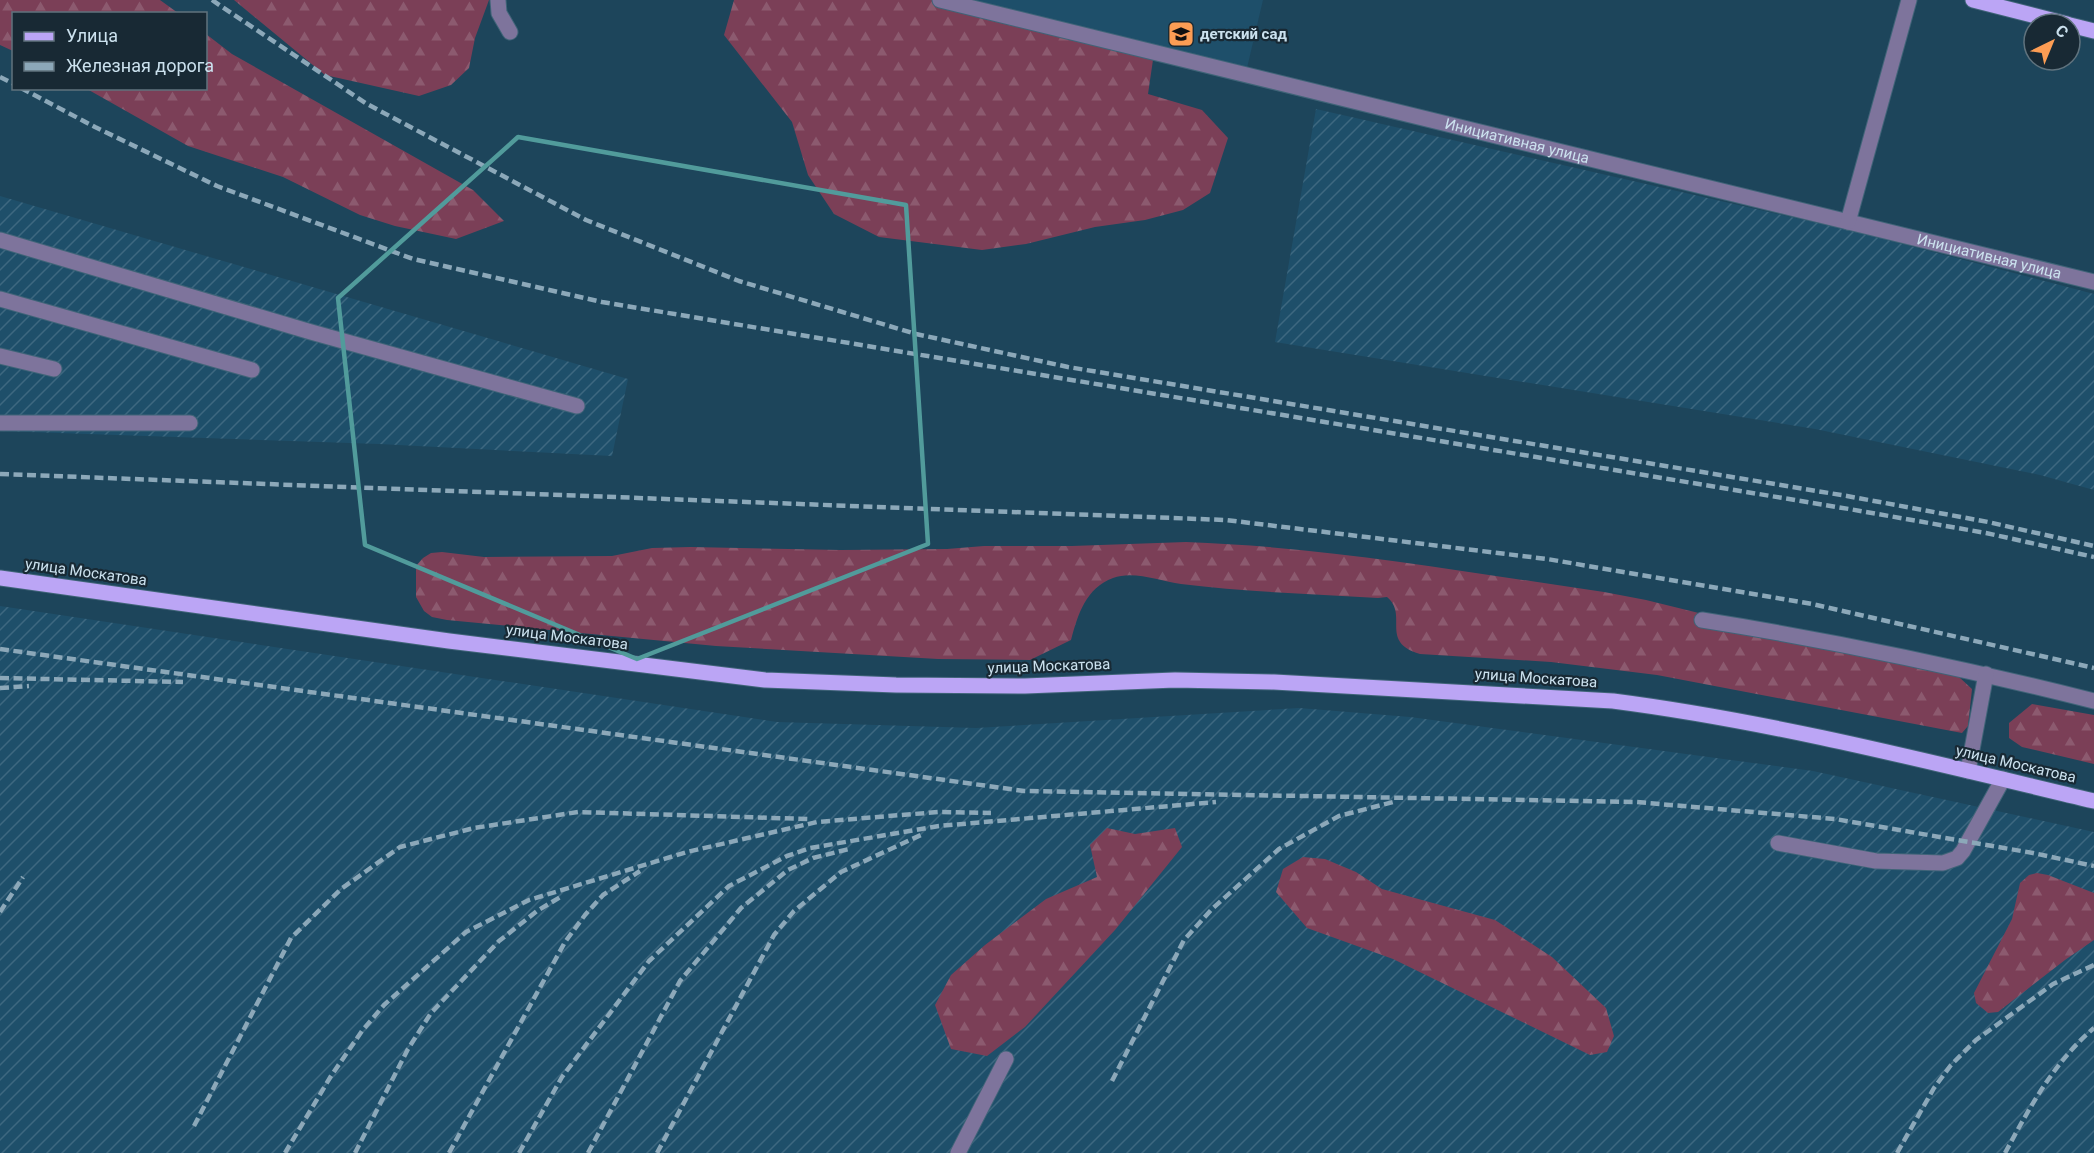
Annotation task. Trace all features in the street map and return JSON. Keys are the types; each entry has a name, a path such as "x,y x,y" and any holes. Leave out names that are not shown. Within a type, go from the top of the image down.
{"main road":[{"path":"1973,0 2022,12"},
{"name":"улица Москатова","path":"0,578 449,641 765,680 931,686 1025,686 1175,680 1274,681 1613,701 1666,708 1832,739 2094,801"}],"street":[{"path":"498,0 499,13 510,32"},
{"name":"Инициативная улица","path":"940,0 2094,282"},
{"path":"1848,222 1909,0"},
{"path":"0,240 311,332 577,406"},
{"path":"0,299 252,370"},
{"path":"0,356 54,369 0,365"},
{"path":"0,423 190,423"},
{"path":"1702,620 1794,635 1986,674 2094,701"},
{"path":"1968,771 1986,674"},
{"path":"1778,843 1876,861 1943,863 1952,861 1963,851 2003,779"},
{"path":"958,1153 1006,1059"}],"highlighted area":[{"path":"518,137 906,205 928,544 637,659 365,545 338,298"}],"shaded area":[{"name":"детский сад","path":"965,0 1263,0 1247,68"},
{"path":"1316,109 1853,231 2094,294 2094,490 2040,475 1815,429 1275,342"},
{"path":"0,196 628,379 612,456 379,444 0,431"},
{"path":"0,606 777,722 976,728 1299,708 1410,717 1813,771 2094,832 2094,1153 0,1153"}],"green space":[{"path":"0,0 160,0 177,12 12,12 12,51 0,45"},
{"path":"234,0 489,0 475,38 469,68 451,85 419,96 325,75"},
{"path":"734,0 946,0 1154,53 1148,94 1202,110 1228,138 1210,193 1183,210 1145,220 1095,227 1026,244 982,250 879,237 834,214 808,175 792,122 724,35"},
{"path":"207,35 232,54 473,190 504,221 456,239 395,226 360,215 283,177 188,146 89,90 207,90"},
{"path":"1186,542 1344,555 1646,600 1959,677 1972,689 1968,726 1962,733 1657,675 1551,662 1420,654 1401,643 1397,635 1396,612 1387,597 1230,589 1129,575 1113,578 1096,588 1084,603 1071,640 1030,660 938,659 716,646 447,620 432,617 424,611 416,597 416,566 431,553 442,552 484,557 612,556 652,548 691,547 841,550 947,549 984,546"},
{"path":"2032,704 2094,715 2094,764 2022,747 2009,738 2009,723"},
{"path":"1107,828 1135,834 1175,828 1182,847 1115,930 1025,1027 987,1056 951,1049 935,1005 951,975 985,945 1046,899 1097,877 1090,845"},
{"path":"1303,857 1325,859 1356,872 1382,889 1495,920 1552,957 1606,1008 1614,1036 1607,1052 1590,1055 1393,959 1307,928 1276,892 1283,869"},
{"path":"2037,873 2094,893 2094,940 1998,1012 1988,1013 1976,1003 1974,993 2012,919 2020,883 2029,875"}],"railway":[{"path":"212,0 367,104 586,220 739,281 916,334 1068,367 1847,496 1988,522 2094,546"},
{"path":"0,77 12,83"},
{"path":"25,90 217,186 413,259 602,302 1849,509 1986,533 2094,557"},
{"path":"0,474 1226,520 1547,559 1812,604 2094,668"},
{"path":"0,649 1024,791 1636,802 1835,819 2033,853 2094,866"},
{"path":"0,678 183,682"},
{"path":"0,688 29,686"},
{"path":"519,1153 562,1077 649,961 729,886 787,856 810,848 939,826 1216,802"},
{"path":"1112,1081 1184,940 1212,909 1279,849 1339,816 1393,802"},
{"path":"194,1126 291,938 341,889 400,847 474,828 578,812 808,819"},
{"path":"285,1153 331,1076 362,1031 384,1005 466,932 529,900 687,852 817,822 938,812 991,813"},
{"path":"657,1153 774,935 794,911 841,872 923,834"},
{"path":"588,1153 680,981 741,908 788,870 813,858 849,849"},
{"path":"449,1153 565,942 603,895 640,871"},
{"path":"0,912 23,877"},
{"path":"355,1153 408,1049 431,1013 499,941 537,911 562,896"},
{"path":"1897,1153 1934,1088 1951,1065 1976,1040 2053,984 2094,965"},
{"path":"2005,1153 2055,1070 2094,1028"}],"place":[{"name":"детский сад","path":"1181,34"}]}
